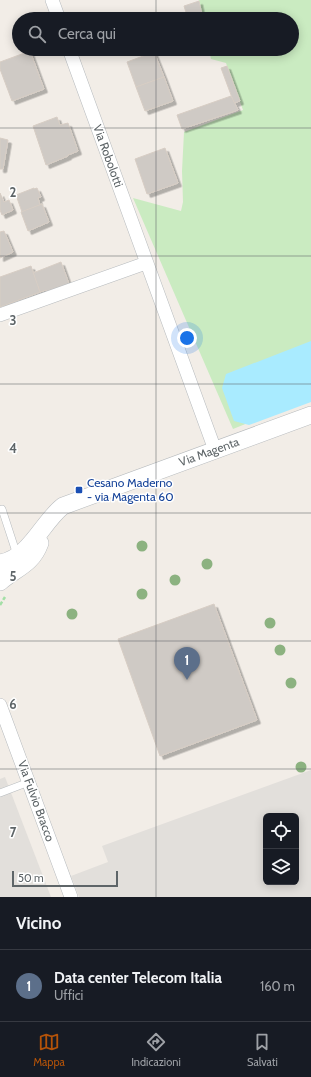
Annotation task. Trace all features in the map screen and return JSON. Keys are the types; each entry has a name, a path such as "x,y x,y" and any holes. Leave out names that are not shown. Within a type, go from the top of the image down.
{"street":[{"path":"52,0 56,12"},
{"name":"Via Robolotti","path":"72,56 215,450"},
{"path":"0,315 146,263"},
{"name":"Via Magenta","path":"0,563 17,555 31,544 59,510 74,501 311,415"},
{"name":"Via Magenta","path":"0,582 7,575 27,563 37,553 47,524"},
{"name":"Via Fulvio Bracco","path":"0,705 72,897"}],"lane":[{"path":"2,509 17,555"},
{"path":"0,793 29,782"}],"shaded area":[{"path":"311,770 311,897 79,897 71,876 108,862 102,846"},
{"path":"5,777 51,897 0,897 0,779"}],"green space":[{"path":"199,0 311,0 311,398 233,429 133,198 181,211 183,202 182,171 184,132 243,110 226,63 211,59 210,56 299,56 299,12 202,12"}],"water":[{"path":"311,341 311,402 249,425 234,421 222,388 226,374"}],"building":[{"path":"199,1 201,12 186,12 184,6"},
{"path":"16,56 32,56 44,89 12,101 0,69 0,62"},
{"path":"143,56 156,56 164,77 136,87 127,62"},
{"path":"227,66 240,101 234,103 221,68"},
{"path":"164,77 173,101 145,111 136,87"},
{"path":"231,96 238,110 182,129 177,115"},
{"path":"57,117 60,125 68,123 78,151 46,165 33,126"},
{"path":"0,138 8,140 3,169 0,169"},
{"path":"165,148 178,183 147,194 135,159"},
{"path":"37,188 41,197 38,198 40,205 22,212 16,195"},
{"path":"0,193 4,202 9,200 13,210 2,215 0,210"},
{"path":"42,204 49,222 28,231 21,212"},
{"path":"4,231 13,252 0,258 0,232"},
{"path":"61,262 69,284 47,292 46,290 40,292 33,273"},
{"path":"31,266 40,292 0,307 0,277"},
{"path":"214,604 257,720 160,756 118,639"}],"place":[{"name":"Cesano Maderno - via Magenta 60","path":"79,490"},
{"name":"Data center Telecom Italia","path":"187,680"}]}
